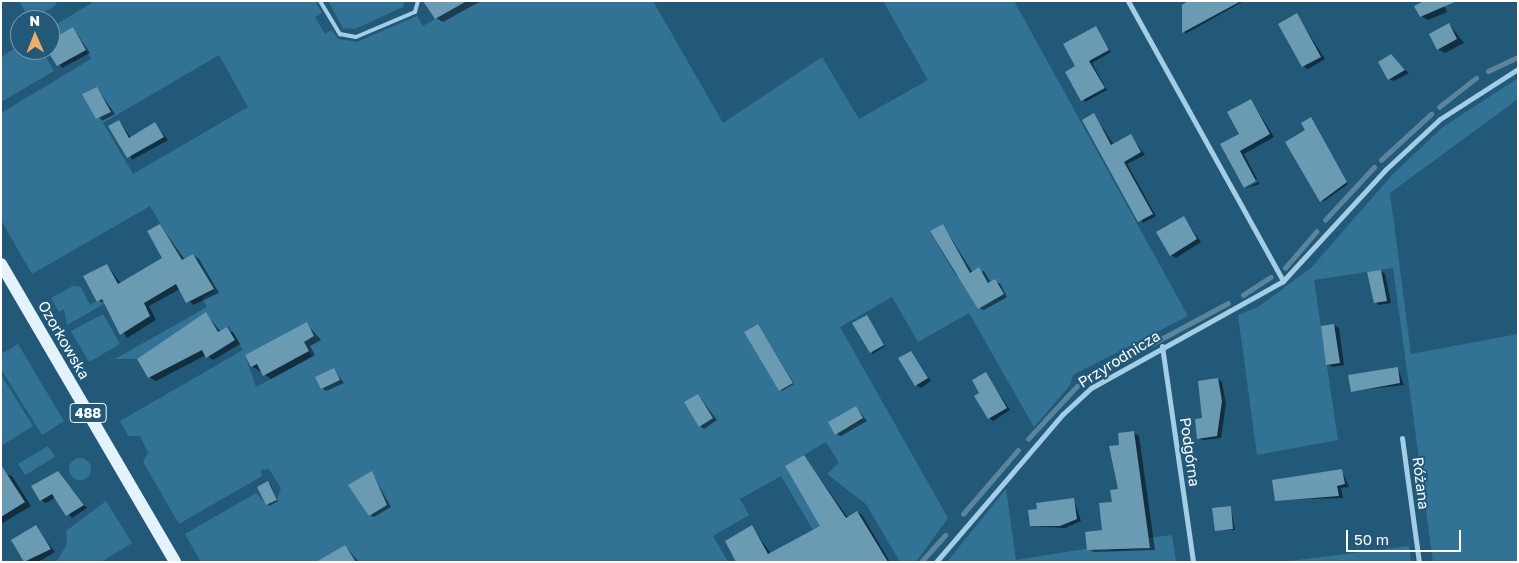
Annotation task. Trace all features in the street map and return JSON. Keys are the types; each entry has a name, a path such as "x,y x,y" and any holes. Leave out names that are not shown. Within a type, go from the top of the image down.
{"main road":[{"name":"Ozorkowska","path":"1,264 175,562"}],"street":[{"path":"1128,1 1283,281"},
{"name":"Przyrodnicza","path":"936,562 1062,414 1091,388 1162,346 1283,281 1384,171 1440,119 1518,69"},
{"name":"Podgórna","path":"1162,346 1193,562"},
{"name":"Różana","path":"1402,438 1419,562"}],"lane":[{"path":"320,1 340,34 356,37 415,12 418,1"}],"shaded area":[{"path":"19,1 55,1 57,5 48,10 24,10"},
{"path":"95,1 315,1 322,13 315,17 325,34 332,30 338,39 357,42 417,16 423,26 467,1 653,1 723,123 822,57 859,119 928,80 883,1 1014,1 1188,316 1073,375 1070,385 1034,427 969,313 918,342 892,297 840,327 948,518 916,562 900,562 866,504 827,474 839,463 826,442 785,466 804,499 826,518 832,562 781,476 740,499 749,515 713,536 728,562 356,562 345,545 316,562 201,562 185,534 256,493 267,505 277,500 281,488 269,469 261,470 262,476 179,524 143,462 148,453 140,436 128,436 120,421 243,350 229,326 218,332 206,313 137,359 115,359 207,307 202,298 214,291 193,254 182,260 150,206 32,274 1,220 1,113 91,59 73,27 60,34 60,22","holes":["219,55 248,107 133,174 103,123","96,87 111,112 96,119 83,94","943,224 968,269 956,276 930,232","979,268 988,283 961,278","307,323 314,336 304,342 312,357 256,387 245,355","758,324 793,382 779,391 744,332","698,394 713,417 699,427 684,402","856,406 863,419 836,434 828,422"]},
{"path":"328,1 404,1 403,7 355,29 343,28"},
{"path":"10,51 10,60 48,60 54,71 1,102 1,57"},
{"path":"1518,78 1518,99 1390,193 1411,354 1518,334 1518,562 1433,562 1393,268 1314,280 1338,440 1257,455 1238,315 1258,307 1311,268 1392,175 1443,127"},
{"path":"127,279 132,288 67,325 64,309 59,312 51,298 73,286 81,287 90,305 120,289"},
{"path":"103,314 120,344 89,362 71,331"},
{"path":"18,344 64,421 42,435 1,369 1,354"},
{"path":"1,375 33,426 1,446"},
{"path":"48,446 55,457 25,475 18,464"},
{"path":"80,458 88,461 91,469 88,477 80,480 72,477 69,469 72,461"},
{"path":"1006,489 1016,560 1110,545 1111,551 1150,548 1149,538 1172,535 1176,562 947,562"},
{"path":"106,501 132,543 101,562 56,562 67,544 66,531"},
{"path":"1409,546 1411,562 1282,562"}],"building":[{"path":"423,1 467,1 435,19"},
{"path":"1188,1 1241,1 1182,33 1182,5"},
{"path":"1424,1 1457,1 1420,17 1414,6"},
{"path":"1297,13 1321,57 1302,67 1278,24"},
{"path":"1449,23 1457,39 1437,50 1429,34"},
{"path":"1096,26 1109,50 1089,61 1105,88 1081,101 1065,72 1075,66 1063,44"},
{"path":"73,27 86,50 57,66 53,60 60,60 60,34"},
{"path":"1391,54 1405,70 1388,80 1378,62"},
{"path":"97,87 111,112 96,119 82,94"},
{"path":"1251,99 1270,134 1240,151 1256,181 1244,188 1220,144 1239,134 1227,112"},
{"path":"1094,113 1111,145 1131,134 1141,152 1124,162 1153,214 1138,222 1082,120"},
{"path":"1311,117 1347,182 1320,202 1285,142 1305,130 1301,123"},
{"path":"119,120 129,138 155,122 164,137 127,158 108,126"},
{"path":"1184,216 1197,239 1170,256 1156,232"},
{"path":"160,224 182,260 193,254 214,289 186,303 176,284 144,303 150,316 120,335 102,299 97,302 83,276 107,264 118,284 162,258 147,231"},
{"path":"943,224 970,273 979,267 988,283 995,279 1004,294 978,309 930,231"},
{"path":"1381,270 1387,301 1374,303 1367,272"},
{"path":"206,312 218,332 227,327 235,340 206,358 202,350 148,378 137,359"},
{"path":"867,315 884,345 870,353 852,323"},
{"path":"307,322 314,336 304,342 309,351 263,376 257,364 251,367 245,355"},
{"path":"758,324 793,383 779,391 744,332"},
{"path":"1334,324 1340,363 1326,365 1321,326"},
{"path":"911,351 928,378 915,386 898,358"},
{"path":"1398,367 1400,383 1351,392 1348,375"},
{"path":"334,368 340,380 321,389 315,377"},
{"path":"986,372 1007,408 988,419 974,396 979,393 972,380"},
{"path":"1218,378 1222,401 1217,436 1197,439 1195,419 1202,418 1198,381"},
{"path":"698,394 713,418 699,427 684,402"},
{"path":"856,406 863,418 835,435 828,422"},
{"path":"1134,431 1150,548 1087,550 1085,532 1102,530 1099,503 1112,502 1110,490 1118,489 1109,446 1119,445 1118,433"},
{"path":"804,455 846,518 857,511 888,562 736,562 725,541 752,525 768,554 820,526 785,466"},
{"path":"1,465 25,502 1,517"},
{"path":"1342,469 1345,484 1337,486 1339,496 1275,501 1272,480"},
{"path":"58,471 84,505 66,516 52,494 40,501 31,486"},
{"path":"372,471 387,505 369,516 348,485"},
{"path":"268,481 277,500 266,505 257,487"},
{"path":"1074,498 1077,519 1060,526 1030,526 1028,510 1037,509 1036,503"},
{"path":"1231,506 1233,529 1215,531 1212,508"},
{"path":"36,525 51,549 24,562 11,540"},
{"path":"345,545 356,562 316,562"}],"waterway":[{"path":"1488,71 1518,57"},
{"path":"1439,107 1476,78"},
{"path":"1381,160 1431,114"},
{"path":"1325,220 1374,167"},
{"path":"1285,268 1316,232"},
{"path":"1243,295 1271,277"},
{"path":"1152,344 1228,303"},
{"path":"1094,374 1140,350"},
{"path":"1028,439 1077,386"},
{"path":"963,514 1018,450"},
{"path":"921,562 945,535"}]}
